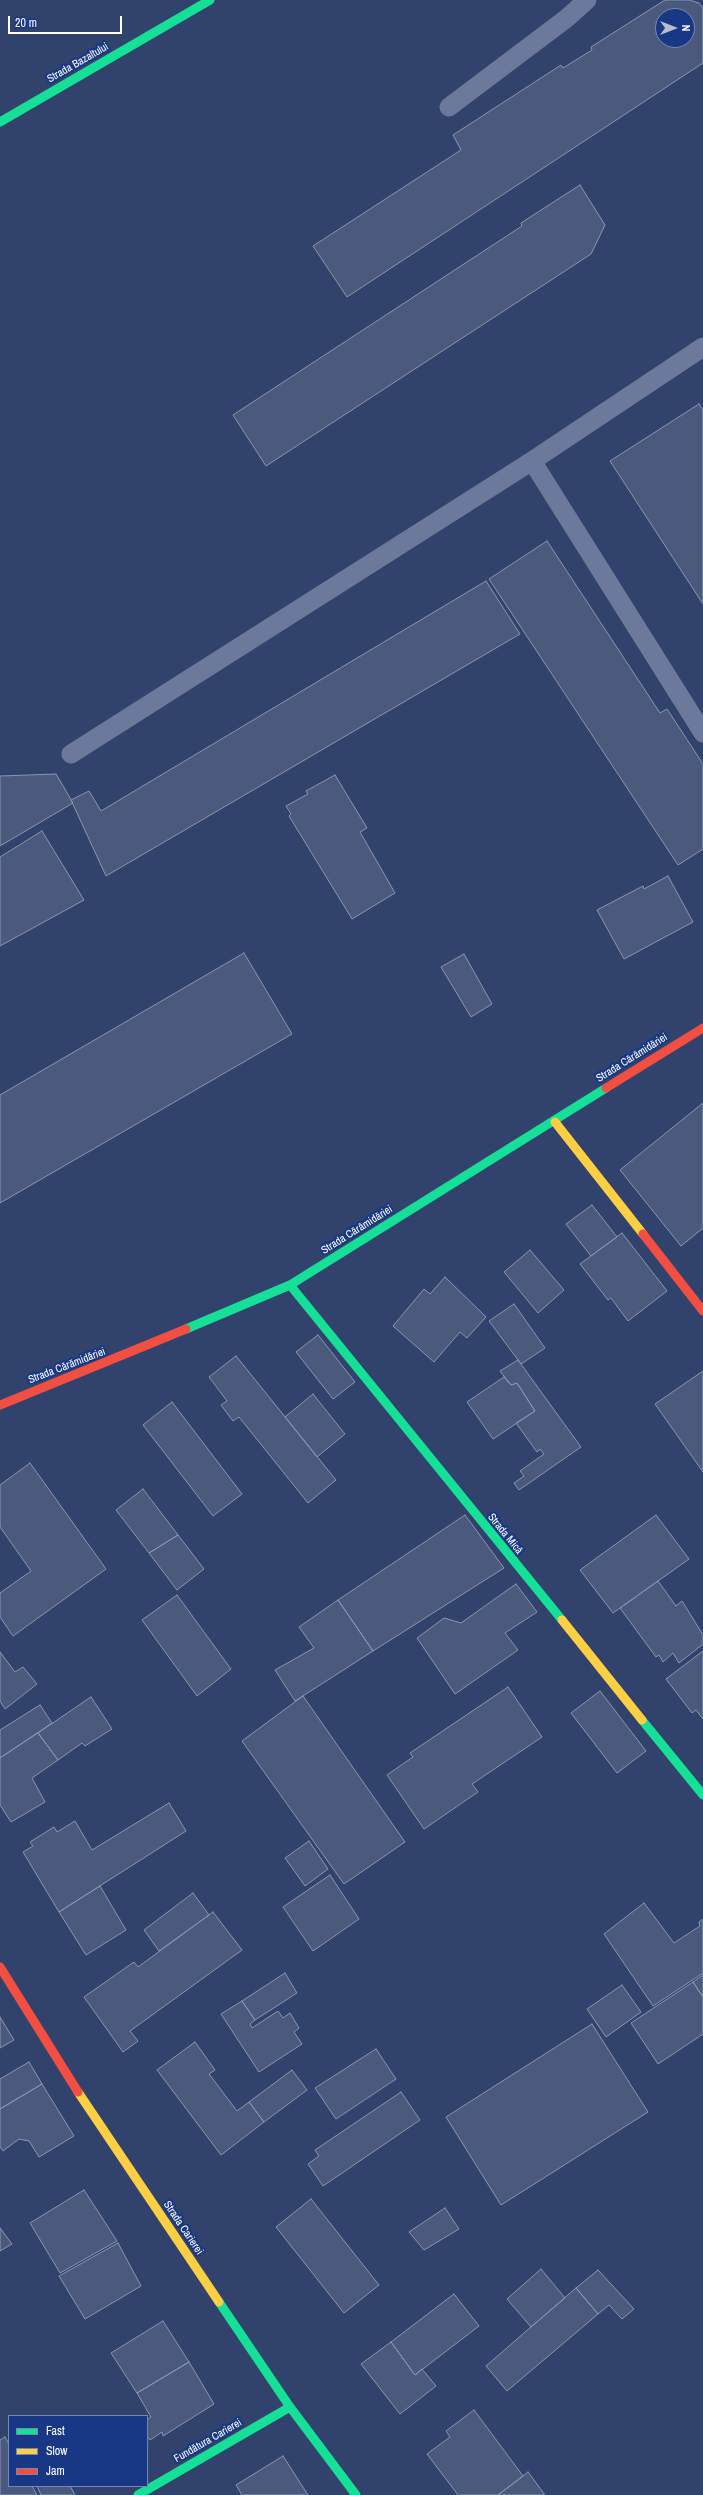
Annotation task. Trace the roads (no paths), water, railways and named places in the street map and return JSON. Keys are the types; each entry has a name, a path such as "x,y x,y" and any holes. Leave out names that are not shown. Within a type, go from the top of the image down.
{"street":[{"name":"Strada Bazaltului","path":"0,122 210,0"},
{"name":"Strada Cărămidăriei","path":"0,1405 103,1365 290,1285 555,1122 703,1028"},
{"path":"555,1122 703,1311"},
{"name":"Strada Mică","path":"290,1285 703,1795"},
{"name":"Strada Carierei","path":"0,1967 59,2064 290,2407 356,2495"},
{"name":"Fundătura Carierei","path":"138,2495 290,2407"}],"lane":[{"path":"449,107 567,18 587,0"},
{"path":"72,754 532,461 703,347"},
{"path":"532,461 703,733"}]}
